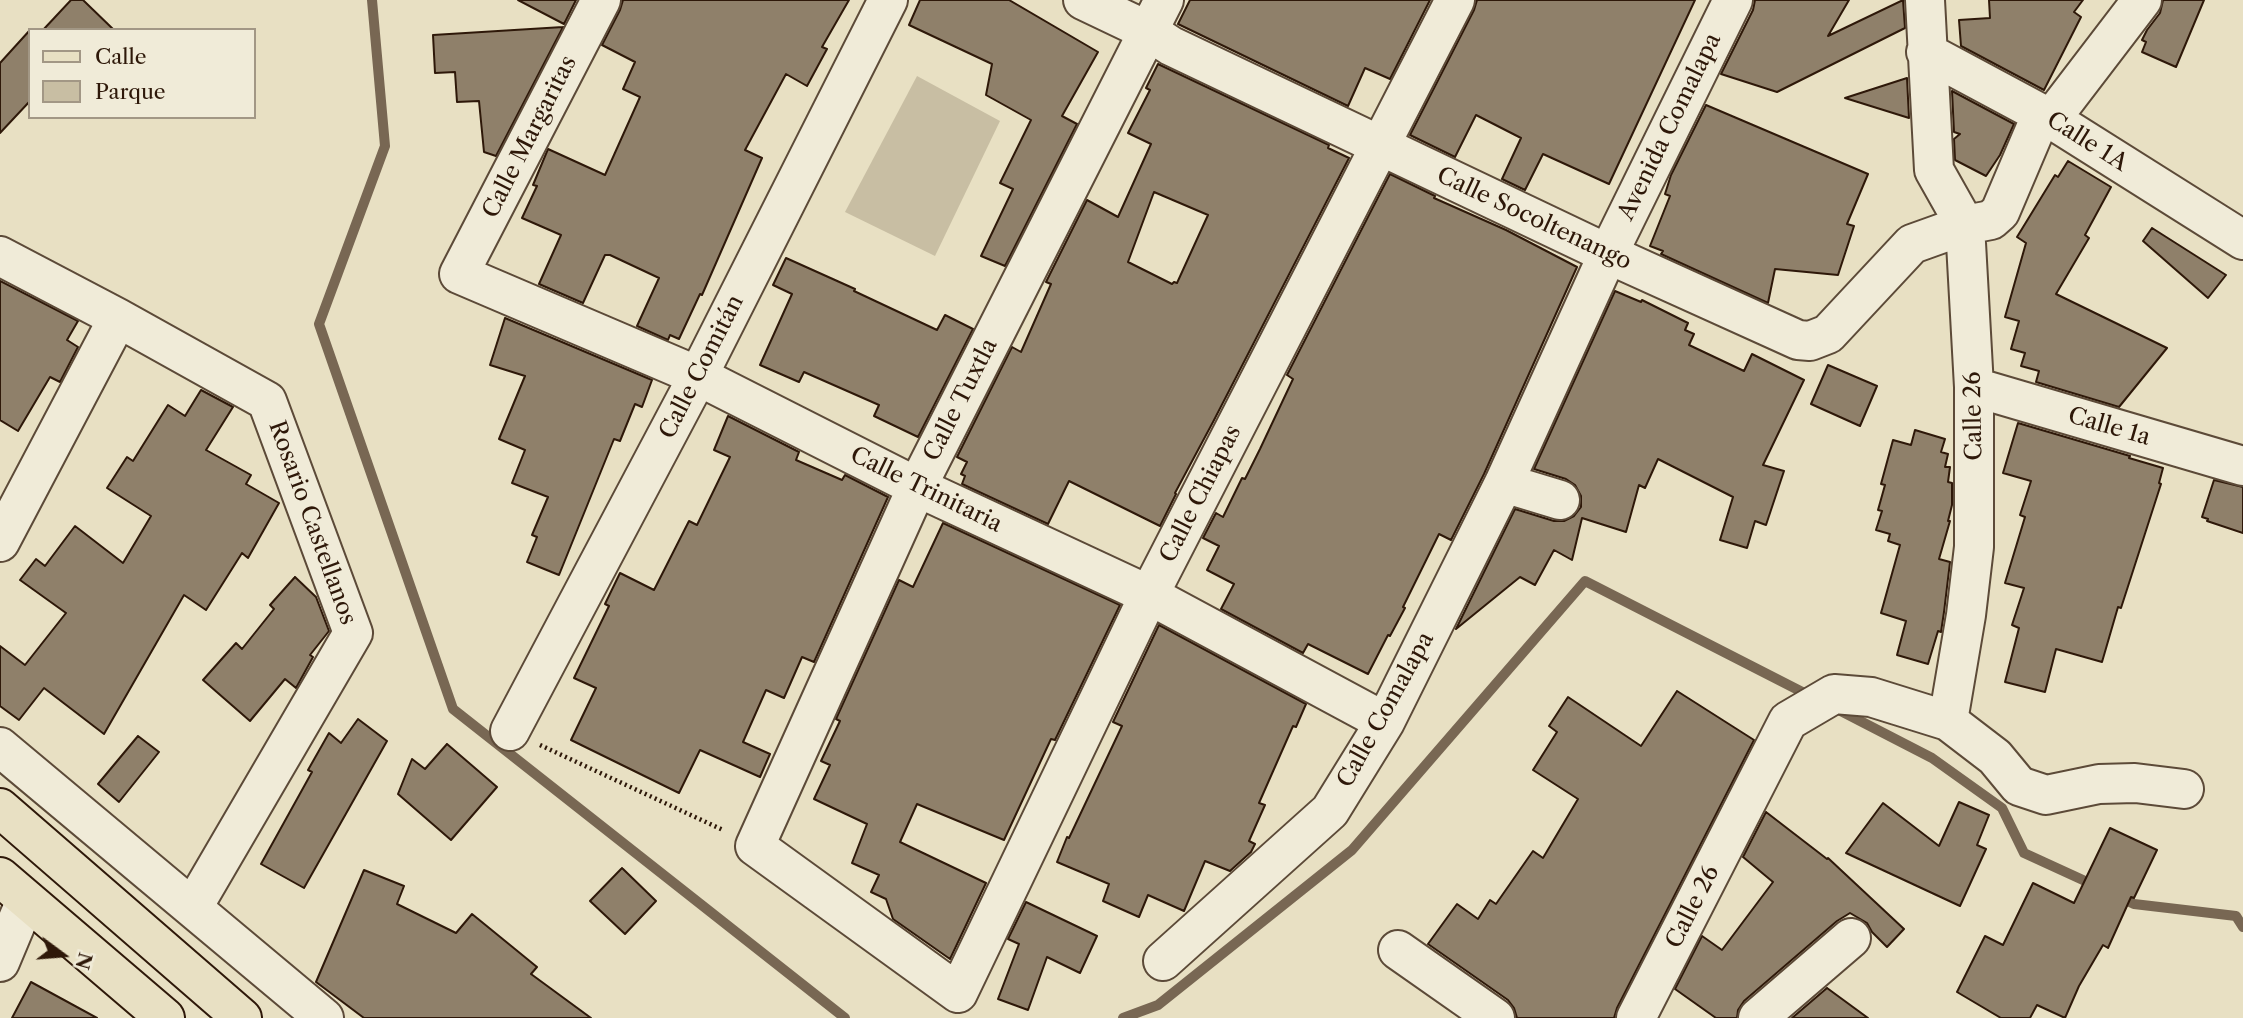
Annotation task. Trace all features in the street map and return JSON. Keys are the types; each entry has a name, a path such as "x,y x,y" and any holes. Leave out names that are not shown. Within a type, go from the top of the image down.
{"main road":[{"path":"0,808 242,1018"},
{"path":"13,888 165,1018"}],"street":[{"name":"Calle Margaritas","path":"459,274 601,0"},
{"name":"Calle Comitán","path":"510,731 698,376 888,0"},
{"name":"Calle Socoltenango","path":"1083,0 1156,15 1171,46 1608,254 1798,340 1811,341 1828,334 1912,244 1965,225 1991,220 2000,212 2037,125 2051,120 2141,0"},
{"name":"Calle Chiapas","path":"755,845 958,993 1149,595 1455,0"},
{"name":"Avenida Comalapa","path":"1504,483 1608,254 1733,0"},
{"name":"Calle 26","path":"1636,1018 1788,721 1834,694 1871,697 1948,721 1966,615 1974,547 1974,387 1965,225 1934,170 1925,0"},
{"name":"Calle Tuxtla","path":"755,845 917,487 1156,15"},
{"name":"Calle 1A","path":"1927,52 2051,120 2243,240"},
{"name":"Rosario Castellanos","path":"0,256 267,401 353,633 193,907"},
{"name":"Calle Trinitaria","path":"459,274 698,376 917,487 1149,595 1385,722"},
{"path":"0,542 118,318"},
{"name":"Calle 1a","path":"1974,387 2243,466"},
{"path":"1504,483 1560,500"},
{"name":"Calle Comalapa","path":"1163,961 1330,811 1385,722 1504,483"},
{"path":"1948,721 1994,757 2019,786 2046,795 2099,784 2135,782 2184,789"},
{"path":"0,747 324,1018"},
{"path":"0,962 13,888"},
{"path":"1758,1018 1851,938"},
{"path":"1398,950 1495,1018"}],"path":[{"path":"510,731 755,845"}],"green space":[{"path":"917,76 1000,121 935,256 845,212"}],"building":[{"path":"71,0 83,0 112,28 45,28"},
{"path":"518,0 576,0 564,24"},
{"path":"623,0 849,0 822,47 827,49 807,86 786,74 745,150 762,158 702,295 700,294 679,339 670,335 668,340 637,326 659,278 610,255 605,255 583,303 539,284 561,235 522,218 537,186 533,185 548,149 605,175 640,97 623,89 635,62 602,45"},
{"path":"920,0 1009,0 1098,52 1062,116 1077,124 1005,266 981,256 1013,189 1000,183 1031,120 986,95 992,64 909,25"},
{"path":"1190,0 1430,0 1390,79 1365,68 1348,106 1178,24"},
{"path":"1477,0 1695,0 1609,184 1543,154 1525,190 1502,179 1521,138 1476,115 1455,157 1410,135"},
{"path":"1755,0 1849,0 1828,36 1903,0 1905,28 1777,92 1721,74 1753,10"},
{"path":"1989,0 2083,0 2074,12 2081,17 2044,90 1961,46 1959,20 1990,18"},
{"path":"2163,0 2204,0 2176,67 2142,52 2146,42 2142,40 2160,13"},
{"path":"563,27 496,156 484,152 479,101 457,102 455,72 435,73 433,35"},
{"path":"28,32 28,103 0,133 0,63"},
{"path":"1158,64 1329,145 1328,148 1349,158 1160,526 1069,481 1048,524 962,484 965,476 961,474 967,462 957,457 1012,347 1021,352 1051,284 1046,282 1087,200 1118,217 1151,144 1128,133 1150,90 1146,88","holes":["1154,192 1208,215 1177,283 1172,284 1128,262"]},
{"path":"1907,78 1909,118 1845,98"},
{"path":"1952,91 2014,124 2000,155 1986,176 1955,160 1954,139 1960,134 1954,132"},
{"path":"1706,105 1868,174 1847,224 1854,226 1838,275 1775,269 1768,303 1661,254 1663,251 1650,246 1670,196 1665,194 1671,175"},
{"path":"2068,161 2111,187 2085,235 2089,238 2056,294 2167,348 2119,407 2036,382 2039,371 2021,366 2025,353 2011,349 2019,321 2005,317 2026,243 2017,237 2055,175 2058,177"},
{"path":"1390,174 1577,267 1484,474 1451,540 1439,534 1403,607 1405,608 1368,674 1308,644 1303,653 1221,609 1234,584 1207,570 1219,546 1203,538 1216,513 1223,517 1242,478 1245,479 1293,379 1287,375"},
{"path":"2152,228 2226,275 2208,298 2143,241"},
{"path":"786,258 937,330 945,315 973,329 918,437 874,416 879,405 804,372 799,382 760,365 792,294 773,285"},
{"path":"0,281 78,321 67,340 78,347 60,382 50,377 18,431 0,420"},
{"path":"1615,291 1641,302 1642,300 1688,323 1685,330 1694,334 1689,345 1744,371 1752,354 1804,380 1763,465 1784,471 1766,525 1755,521 1747,548 1720,540 1733,497 1658,459 1645,488 1639,485 1626,532 1582,518 1572,560 1554,550 1535,585 1520,577 1456,629 1515,509 1554,521 1564,521 1574,516 1581,507 1581,496 1575,485 1566,479 1534,469"},
{"path":"505,318 652,380 642,407 635,404 620,441 614,439 559,575 527,562 537,537 532,535 548,497 512,483 525,450 499,439 525,376 490,365"},
{"path":"1828,365 1877,386 1860,426 1811,404"},
{"path":"201,390 233,407 206,450 251,475 246,484 279,503 248,558 242,553 206,610 184,595 104,734 44,688 19,720 0,706 0,646 25,665 66,613 20,580 36,559 45,566 75,526 123,563 151,516 107,488 127,457 133,461 168,405 185,416"},
{"path":"728,416 799,452 796,460 842,480 845,475 888,497 814,662 802,657 784,698 766,690 743,742 770,754 760,777 700,750 679,793 571,740 596,688 574,678 609,606 605,604 620,573 654,590 689,521 697,525 730,457 714,450"},
{"path":"2018,423 2163,468 2159,483 2161,484 2121,608 2118,607 2102,662 2056,649 2045,692 2005,682 2019,628 2012,625 2024,588 2005,583 2025,517 2020,515 2031,481 2003,473"},
{"path":"1915,430 1945,439 1941,452 1948,454 1945,467 1950,467 1948,482 1952,483 1950,521 1939,559 1950,562 1944,612 1941,632 1938,631 1928,664 1897,655 1906,621 1881,613 1900,545 1888,541 1890,534 1876,530 1882,511 1878,510 1885,485 1881,484 1893,440 1911,445"},
{"path":"2214,480 2243,487 2243,533 2202,517"},
{"path":"943,523 1120,605 1055,740 1051,739 1004,840 917,804 900,842 986,883 950,959 893,919 886,899 871,892 879,875 852,863 867,824 814,799 830,765 821,761 840,721 836,719 899,580 913,587"},
{"path":"295,577 316,597 329,631 310,655 313,657 296,688 285,679 250,721 203,680 236,643 242,649 274,609 270,605"},
{"path":"1159,625 1306,704 1296,727 1293,726 1259,803 1265,805 1249,841 1255,844 1251,852 1230,871 1205,861 1184,911 1148,895 1139,917 1103,901 1109,884 1057,862 1122,726 1113,722"},
{"path":"1677,691 1754,740 1614,1018 1517,1018 1508,1000 1428,944 1457,904 1478,919 1490,900 1496,904 1533,851 1543,858 1578,799 1533,770 1557,732 1549,726 1568,697 1641,746"},
{"path":"358,719 387,741 304,888 261,864 312,772 308,770 329,733 341,743"},
{"path":"138,736 159,752 119,802 98,784"},
{"path":"447,744 497,787 451,840 398,794 412,759 425,769"},
{"path":"1959,802 1989,815 1977,845 1986,849 1960,906 1846,853 1883,803 1939,846"},
{"path":"1766,812 1828,858 1904,929 1887,947 1867,923 1850,913 1837,921 1744,1001 1738,1010 1737,1018 1716,1018 1675,989 1702,936 1722,950 1773,882 1743,857"},
{"path":"2110,828 2157,850 2134,898 2131,897 2108,948 2103,945 2079,986 2065,1018 2037,1005 2030,1018 2001,1018 1957,992 1985,936 2003,945 2033,883 2074,903"},
{"path":"622,868 656,901 625,934 590,901"},
{"path":"364,870 404,886 397,904 456,933 472,914 537,967 531,974 591,1018 364,1018 316,982"},
{"path":"1026,902 1097,936 1080,973 1047,957 1028,1010 998,999 1019,944 1008,939"},
{"path":"31,982 97,1018 12,1018"},
{"path":"1827,988 1868,1018 1792,1018"}],"waterway":[{"path":"372,0 385,146 319,324 453,709 845,1018"},
{"path":"1123,1018 1158,1005 1352,850 1585,581 1812,697"},
{"path":"1835,708 1932,758 2002,808 2024,853 2096,886"},
{"path":"2119,897 2134,904 2236,916 2243,927"}]}
